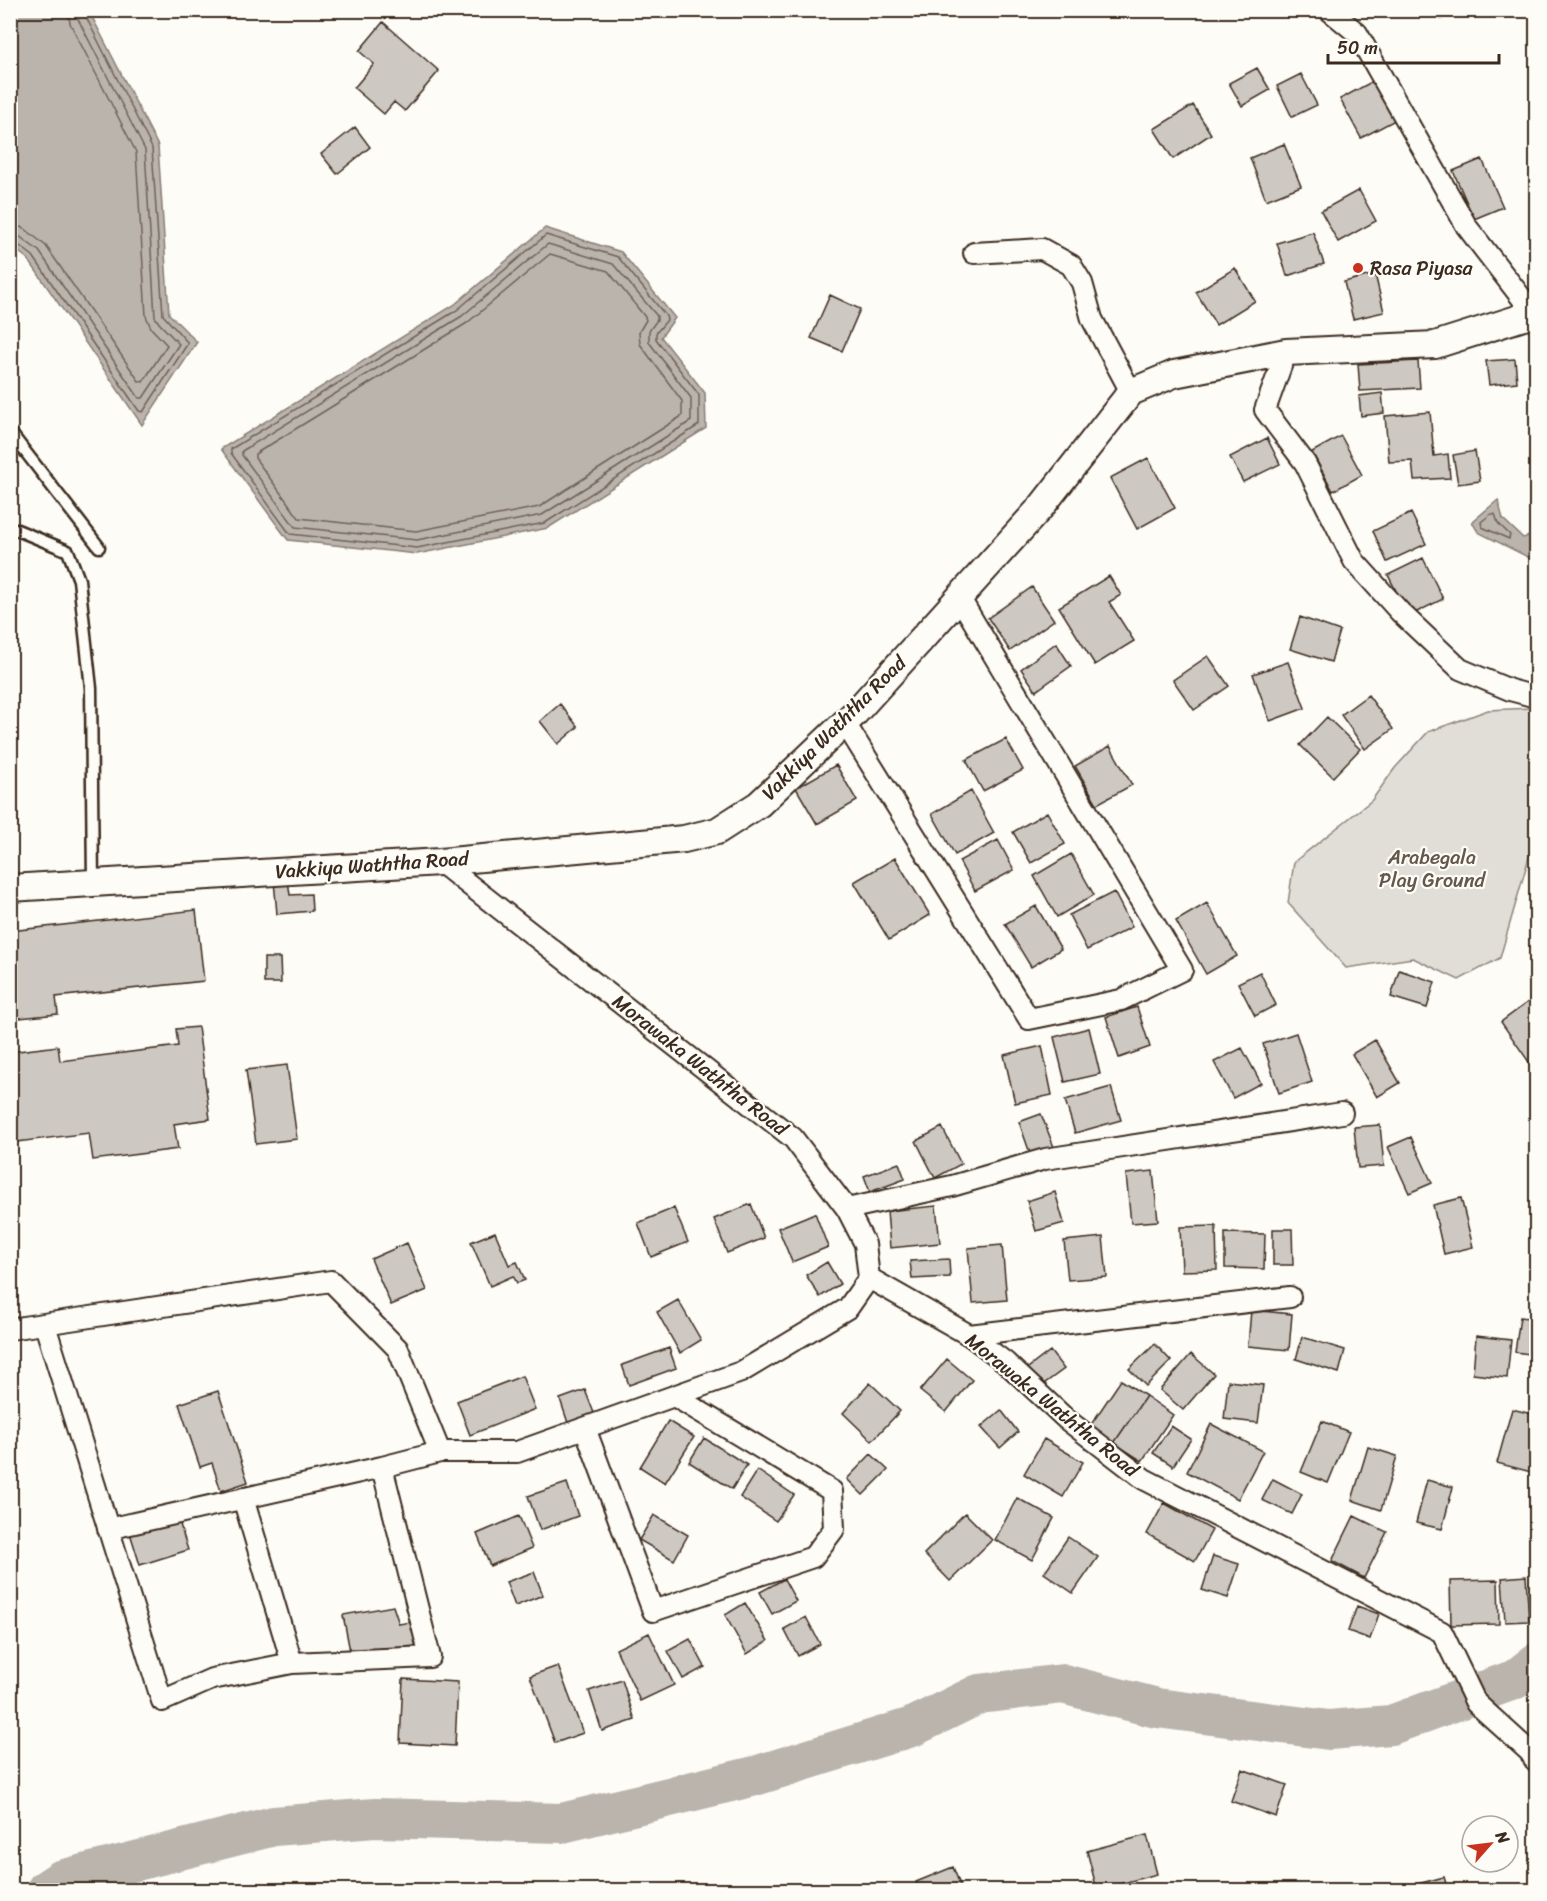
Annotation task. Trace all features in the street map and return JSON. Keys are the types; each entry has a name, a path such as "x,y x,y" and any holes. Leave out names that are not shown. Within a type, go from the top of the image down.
{"street":[{"path":"1329,10 1357,33 1467,227 1535,313"},
{"path":"974,253 1042,249 1071,265 1082,283 1092,319 1131,392"},
{"name":"Vakkiya Waththa Road","path":"10,888 440,862 684,839 717,831 759,804 845,723 1041,507 1131,392 1174,374 1286,352 1435,345 1535,313"},
{"path":"1286,352 1265,410 1305,463 1354,561 1400,612 1460,669 1510,690 1536,697"},
{"path":"845,723 1029,1019 1121,1000 1182,970 959,597"},
{"name":"Morawaka Waththa Road","path":"440,862 793,1138 847,1209 865,1244 869,1278 969,1335 1005,1362 1066,1419 1144,1479 1442,1632 1476,1703 1530,1752 1536,1762"},
{"path":"847,1209 952,1186 1045,1159 1342,1113"},
{"path":"108,1529 440,1452 517,1452 741,1372 848,1308 869,1278"},
{"path":"10,1329 331,1281 398,1349 440,1452"},
{"path":"969,1335 1290,1297"},
{"path":"45,1325 162,1701 212,1679 292,1663 430,1657 382,1467"},
{"path":"585,1428 653,1611 813,1557 834,1529 832,1491 674,1396"},
{"path":"243,1498 292,1663"}],"lane":[{"path":"10,432 99,547"},
{"path":"10,527 68,551 79,580 91,688 93,883"}],"green space":[{"name":"Arabegala Play Ground","path":"1532,708 1536,713 1536,839 1500,958 1459,980 1413,958 1346,968 1288,903 1294,862 1372,800 1395,768 1428,732 1488,710"}],"water":[{"path":"10,11 89,11 158,146 169,314 197,342 142,425 28,259 11,246"},
{"path":"545,228 621,252 675,318 661,337 705,393 706,428 548,528 417,554 288,540 221,449 454,305"},
{"path":"1498,500 1503,519 1523,538 1536,534 1536,575 1530,558 1478,532 1472,522"}],"building":[{"path":"1439,10 1468,10 1441,19"},
{"path":"383,22 439,71 405,111 394,102 384,114 354,88 374,64 359,51"},
{"path":"1257,68 1270,90 1242,106 1229,83"},
{"path":"1301,74 1317,105 1292,117 1277,86"},
{"path":"1375,80 1397,119 1361,138 1340,99"},
{"path":"1193,105 1211,134 1173,159 1154,129"},
{"path":"355,127 370,147 337,174 321,154"},
{"path":"1284,144 1301,186 1266,200 1250,158"},
{"path":"1482,159 1503,207 1474,219 1453,171"},
{"path":"1359,190 1376,221 1338,242 1321,211"},
{"path":"1313,232 1324,264 1287,276 1277,243"},
{"path":"1235,268 1255,301 1216,325 1196,292"},
{"path":"1375,274 1384,312 1353,319 1344,282"},
{"path":"830,295 860,309 842,351 811,338"},
{"path":"1515,359 1517,382 1489,385 1486,361"},
{"path":"1418,361 1420,388 1360,391 1358,364"},
{"path":"1382,393 1384,413 1361,416 1359,396"},
{"path":"1430,412 1434,456 1448,454 1450,478 1414,480 1412,461 1389,462 1385,416"},
{"path":"1341,436 1362,475 1333,491 1312,452"},
{"path":"1267,438 1280,464 1243,482 1230,457"},
{"path":"1475,451 1480,481 1458,484 1453,455"},
{"path":"1148,458 1175,508 1137,529 1110,478"},
{"path":"1411,513 1426,544 1387,562 1373,531"},
{"path":"1423,558 1443,599 1409,616 1388,575"},
{"path":"1109,576 1121,595 1109,602 1134,641 1095,665 1059,607"},
{"path":"1032,587 1054,620 1010,651 988,618"},
{"path":"1300,617 1340,631 1331,662 1290,649"},
{"path":"1056,643 1071,666 1036,691 1021,669"},
{"path":"1208,656 1229,686 1194,710 1173,680"},
{"path":"1288,662 1305,708 1270,721 1253,674"},
{"path":"1368,695 1393,729 1365,749 1341,715"},
{"path":"560,704 578,727 558,744 540,721"},
{"path":"1327,717 1360,749 1333,777 1300,745"},
{"path":"1006,739 1023,770 983,791 966,760"},
{"path":"1110,746 1132,785 1097,804 1075,766"},
{"path":"836,765 857,801 817,824 796,788"},
{"path":"971,791 994,833 955,855 932,814"},
{"path":"1047,812 1065,844 1031,863 1013,832"},
{"path":"998,840 1014,870 975,891 959,861"},
{"path":"1071,854 1094,895 1057,917 1034,876"},
{"path":"895,858 930,915 889,940 854,882"},
{"path":"288,880 290,895 311,894 312,911 277,914 274,881"},
{"path":"1114,892 1132,927 1087,950 1069,915"},
{"path":"1207,903 1237,956 1206,974 1176,921"},
{"path":"1036,906 1061,949 1031,967 1005,924"},
{"path":"196,910 204,981 56,997 58,1014 10,1019 10,931"},
{"path":"264,958 280,958 281,983 264,983"},
{"path":"1399,970 1435,982 1427,1008 1391,997"},
{"path":"1260,972 1276,1005 1255,1016 1238,983"},
{"path":"1536,996 1536,1072 1501,1022"},
{"path":"1137,1007 1150,1047 1119,1058 1106,1017"},
{"path":"198,1027 210,1119 174,1124 178,1149 93,1160 89,1133 17,1142 10,1090 10,1052 58,1046 60,1061 178,1046 176,1029"},
{"path":"1089,1028 1100,1074 1065,1082 1054,1037"},
{"path":"1296,1033 1312,1082 1279,1093 1263,1044"},
{"path":"1375,1040 1400,1083 1377,1097 1352,1054"},
{"path":"1042,1046 1052,1095 1015,1103 1004,1055"},
{"path":"1242,1048 1261,1083 1233,1098 1214,1062"},
{"path":"287,1065 297,1139 256,1144 246,1070"},
{"path":"1111,1087 1121,1120 1075,1133 1065,1100"},
{"path":"1041,1114 1054,1147 1031,1156 1019,1122"},
{"path":"1380,1125 1384,1166 1358,1168 1354,1127"},
{"path":"942,1127 961,1164 935,1178 916,1141"},
{"path":"1411,1137 1432,1183 1409,1193 1388,1147"},
{"path":"899,1163 905,1179 870,1192 864,1176"},
{"path":"1153,1171 1158,1221 1131,1223 1126,1174"},
{"path":"1055,1192 1064,1223 1036,1231 1027,1201"},
{"path":"1461,1198 1473,1247 1444,1254 1433,1205"},
{"path":"751,1204 764,1238 727,1253 714,1219"},
{"path":"936,1206 940,1243 890,1248 887,1211"},
{"path":"674,1208 688,1242 651,1257 638,1223"},
{"path":"815,1213 828,1247 792,1262 778,1228"},
{"path":"1216,1226 1217,1270 1182,1271 1180,1227"},
{"path":"1273,1229 1292,1229 1293,1265 1273,1265"},
{"path":"495,1232 509,1265 517,1262 525,1280 517,1283 513,1276 490,1286 471,1242"},
{"path":"1225,1233 1265,1234 1264,1269 1225,1268"},
{"path":"1103,1237 1107,1277 1068,1280 1064,1241"},
{"path":"407,1243 427,1290 391,1305 371,1259"},
{"path":"1002,1245 1007,1300 973,1303 968,1248"},
{"path":"949,1259 950,1277 912,1279 910,1261"},
{"path":"827,1262 840,1284 820,1297 806,1275"},
{"path":"678,1300 701,1340 680,1353 657,1312"},
{"path":"1251,1310 1292,1314 1289,1350 1248,1346"},
{"path":"1520,1317 1536,1319 1536,1355 1515,1352"},
{"path":"1476,1336 1511,1340 1507,1378 1473,1374"},
{"path":"1302,1337 1345,1350 1339,1373 1296,1359"},
{"path":"1155,1344 1171,1361 1146,1386 1129,1369"},
{"path":"669,1348 676,1368 629,1385 622,1365"},
{"path":"1050,1351 1064,1369 1041,1386 1028,1368"},
{"path":"1191,1354 1214,1374 1183,1410 1160,1390"},
{"path":"947,1359 972,1380 946,1412 920,1391"},
{"path":"522,1376 535,1409 470,1435 457,1401"},
{"path":"1121,1380 1146,1396 1114,1443 1090,1426"},
{"path":"1228,1381 1263,1385 1258,1423 1224,1419"},
{"path":"870,1383 900,1411 872,1441 843,1413"},
{"path":"585,1390 594,1413 568,1423 560,1399"},
{"path":"218,1391 248,1482 221,1491 212,1463 200,1467 179,1404"},
{"path":"1146,1396 1173,1415 1142,1461 1114,1443"},
{"path":"1512,1409 1536,1415 1535,1473 1497,1463"},
{"path":"1001,1410 1018,1432 1000,1448 981,1427"},
{"path":"668,1421 694,1437 665,1483 640,1467"},
{"path":"1322,1421 1349,1432 1328,1483 1301,1472"},
{"path":"1211,1424 1263,1451 1238,1499 1187,1472"},
{"path":"1171,1426 1191,1439 1173,1466 1153,1453"},
{"path":"704,1438 747,1465 732,1489 689,1462"},
{"path":"1044,1439 1083,1462 1063,1497 1024,1474"},
{"path":"1368,1447 1397,1456 1381,1510 1352,1500"},
{"path":"871,1454 888,1470 863,1495 847,1479"},
{"path":"757,1470 794,1495 776,1521 740,1497"},
{"path":"1273,1479 1302,1494 1292,1514 1262,1500"},
{"path":"1427,1480 1453,1487 1442,1529 1416,1523"},
{"path":"567,1483 578,1516 540,1530 528,1496"},
{"path":"1017,1498 1054,1518 1032,1560 995,1540"},
{"path":"1164,1503 1212,1530 1195,1561 1147,1534"},
{"path":"965,1513 992,1540 950,1581 924,1554"},
{"path":"654,1515 688,1535 674,1560 639,1540"},
{"path":"519,1516 532,1548 490,1566 477,1534"},
{"path":"1354,1516 1387,1532 1364,1578 1332,1561"},
{"path":"178,1518 188,1550 140,1565 130,1533"},
{"path":"1068,1537 1098,1557 1073,1593 1044,1573"},
{"path":"1213,1556 1239,1564 1228,1598 1202,1590"},
{"path":"534,1572 543,1595 515,1606 506,1582"},
{"path":"1526,1576 1529,1621 1505,1622 1502,1578"},
{"path":"784,1579 796,1601 772,1614 760,1592"},
{"path":"1498,1580 1499,1624 1451,1625 1450,1581"},
{"path":"745,1603 768,1641 747,1654 725,1615"},
{"path":"393,1606 399,1624 411,1622 418,1646 350,1651 343,1615"},
{"path":"1357,1606 1379,1614 1370,1639 1348,1631"},
{"path":"806,1617 820,1644 798,1656 784,1629"},
{"path":"649,1633 674,1685 640,1701 616,1649"},
{"path":"690,1639 705,1667 683,1679 668,1651"},
{"path":"558,1666 583,1733 555,1743 530,1676"},
{"path":"403,1679 458,1682 455,1746 400,1743"},
{"path":"622,1680 635,1720 602,1731 589,1691"},
{"path":"1242,1769 1287,1785 1276,1817 1231,1801"},
{"path":"1147,1835 1157,1874 1097,1890 1087,1851"},
{"path":"953,1867 962,1890 919,1890 916,1882"},
{"path":"1444,1877 1448,1890 1399,1889"}],"waterway":[{"path":"46,1890 61,1880 274,1826 375,1818 562,1823 755,1776 912,1727 979,1694 1063,1684 1157,1708 1329,1730 1391,1725 1516,1679 1536,1663"}],"place":[{"name":"Rasa Piyasa","path":"1358,268"}]}
